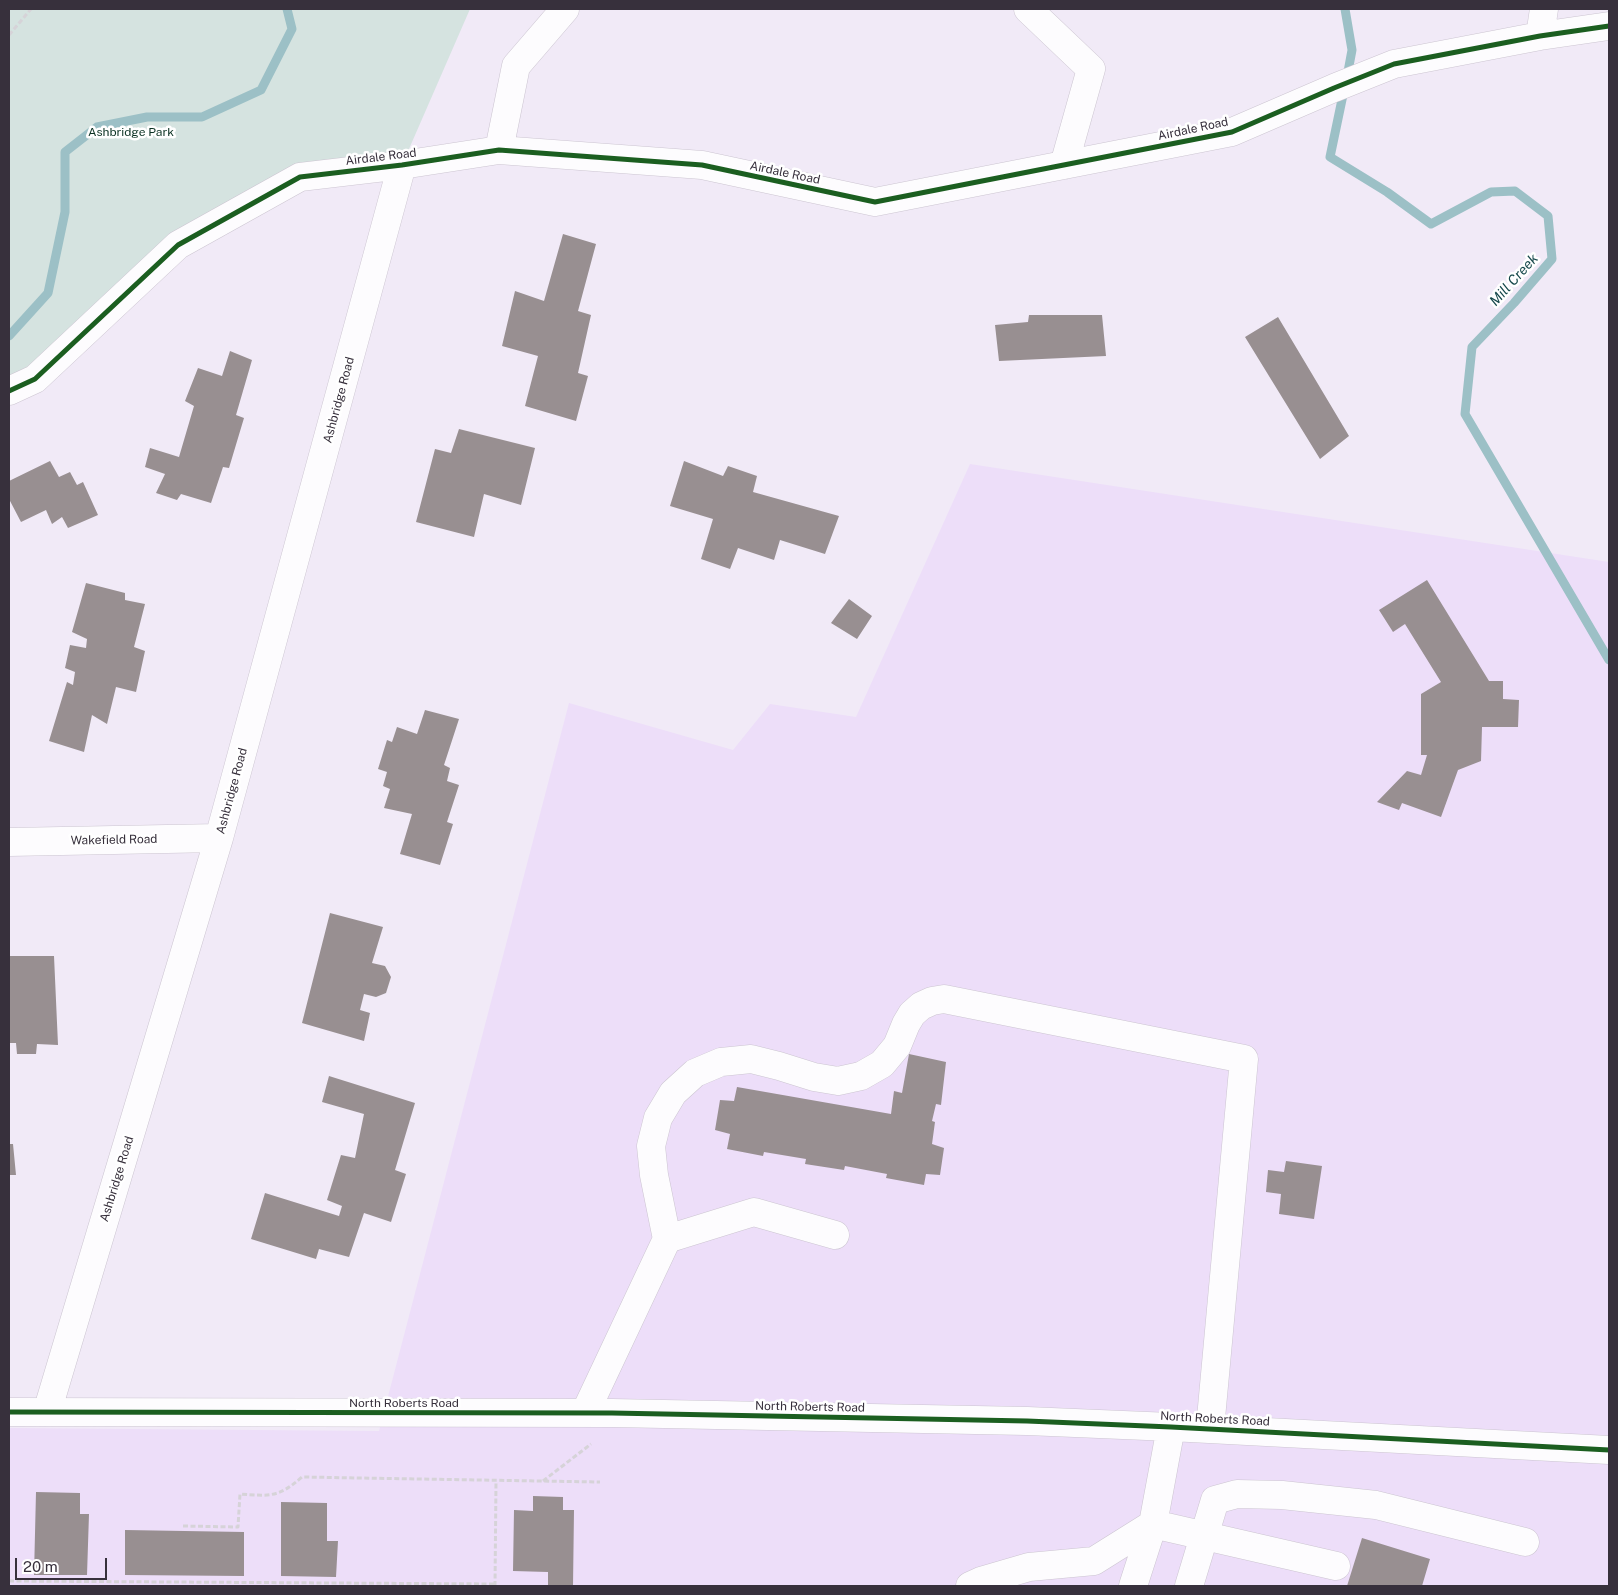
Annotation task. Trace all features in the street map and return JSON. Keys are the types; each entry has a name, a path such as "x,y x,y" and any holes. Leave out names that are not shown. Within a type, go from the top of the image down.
{"street":[{"path":"499,150 516,66 565,9"},
{"path":"1028,9 1091,69 1064,165"},
{"path":"1540,36 1544,9"},
{"name":"Airdale Road","path":"9,391 35,378 178,245 300,177 402,165 499,150 702,165 875,202 1232,132 1394,64 1540,36 1609,26"},
{"name":"Ashbridge Road","path":"47,1412 219,838 402,165"},
{"name":"Wakefield Road","path":"9,842 219,838"},
{"path":"585,1413 667,1239 654,1175 651,1146 658,1118 673,1093 695,1073 721,1062 750,1059 814,1077 838,1081 861,1076 882,1064 897,1046 912,1014 932,1000 944,999 1244,1059 1210,1429"},
{"path":"667,1239 754,1212 835,1236"},
{"name":"North Roberts Road","path":"9,1412 585,1413 1027,1421 1609,1450"},
{"path":"1133,1586 1153,1524 1171,1427"},
{"path":"1189,1586 1215,1500 1237,1494 1282,1495 1376,1505 1525,1542"},
{"path":"970,1586 1029,1567 1094,1561 1153,1524 1336,1566"}],"path":[{"path":"9,35 31,9"},
{"path":"542,1481 596,1440"},
{"path":"183,1526 238,1527 240,1494 263,1496 277,1494 287,1490 302,1477 600,1482"},
{"path":"9,1581 495,1585 496,1481"}],"shaded area":[{"path":"970,464 1609,562 1609,1586 9,1586 9,1428 379,1431 569,703 733,750 770,704 856,717"}],"green space":[{"name":"Ashbridge Park","path":"9,9 470,9 402,165 300,177 178,245 9,391"}],"building":[{"path":"563,234 596,244 578,311 591,315 578,373 588,376 576,421 525,406 538,356 502,346 515,291 544,301"},
{"path":"1029,315 1102,315 1106,356 999,361 995,325 1028,322"},
{"path":"1278,317 1349,436 1320,459 1245,337"},
{"path":"230,351 252,360 236,415 244,418 229,468 223,467 211,503 181,494 177,500 156,493 165,474 145,467 150,448 179,457 194,406 185,401 198,368 222,376"},
{"path":"459,429 535,448 521,505 484,494 474,537 416,522 435,449 451,453"},
{"path":"50,461 59,477 70,472 77,485 83,482 98,515 68,528 62,517 52,524 46,510 21,522 9,499 9,481"},
{"path":"684,461 723,476 728,466 757,476 753,492 839,516 825,554 780,540 774,560 738,548 730,569 701,559 713,519 670,506"},
{"path":"1427,580 1489,681 1503,681 1503,699 1519,700 1518,727 1482,727 1481,761 1458,770 1441,817 1402,803 1399,810 1377,802 1407,771 1421,775 1427,755 1421,755 1421,694 1441,682 1405,624 1393,632 1379,610"},
{"path":"86,583 125,593 125,600 145,604 134,647 145,651 136,692 116,687 107,724 92,715 84,752 49,741 67,682 73,685 75,672 65,668 70,645 86,648 87,639 72,632"},
{"path":"849,599 872,616 857,639 831,623"},
{"path":"425,710 459,719 444,765 450,768 447,781 459,785 447,822 453,824 440,865 400,854 412,814 384,808 390,789 383,786 387,772 378,769 387,740 392,742 397,727 417,734"},
{"path":"330,913 383,927 372,963 385,966 391,977 386,993 376,997 364,994 360,1010 370,1013 364,1041 302,1023"},
{"path":"9,956 54,956 58,1045 37,1044 36,1054 17,1054 16,1043 9,1043"},
{"path":"909,1054 946,1062 941,1105 936,1104 932,1121 935,1122 932,1144 944,1148 940,1175 926,1174 924,1185 886,1178 887,1174 845,1166 844,1170 805,1164 806,1159 764,1152 763,1156 727,1149 730,1134 715,1130 720,1100 734,1101 737,1087 891,1114 894,1091 902,1093"},
{"path":"329,1076 415,1103 395,1170 406,1174 391,1222 364,1213 349,1257 319,1249 316,1259 251,1239 265,1193 339,1216 342,1206 327,1200 341,1155 355,1158 364,1114 322,1102"},
{"path":"9,1144 13,1144 16,1175 9,1175"},
{"path":"1286,1161 1322,1166 1314,1219 1279,1214 1281,1194 1266,1192 1268,1170 1284,1172"},
{"path":"36,1492 80,1493 80,1514 89,1514 87,1575 34,1575"},
{"path":"533,1496 563,1497 563,1510 574,1510 573,1586 548,1586 548,1572 513,1571 514,1510 533,1511"},
{"path":"281,1502 327,1503 327,1541 338,1541 336,1577 281,1576"},
{"path":"125,1530 244,1532 244,1576 125,1575"},
{"path":"1362,1538 1430,1559 1422,1586 1347,1586"}],"waterway":[{"path":"9,336 48,293 65,212 65,152 97,127 147,117 202,117 261,90 292,29 287,9"},
{"name":"Mill Creek","path":"1345,9 1352,50 1347,77"},
{"name":"Mill Creek","path":"1344,90 1330,157 1387,192 1431,224 1491,192 1515,191 1548,216 1552,259 1472,347 1465,414 1609,660"}],"cycle path":[{"path":"9,391 35,379 178,245 300,177 402,165 499,150 702,165 875,202 1232,132 1394,64 1540,36 1609,26"},
{"path":"9,1412 612,1413 1027,1421 1609,1450"}]}
